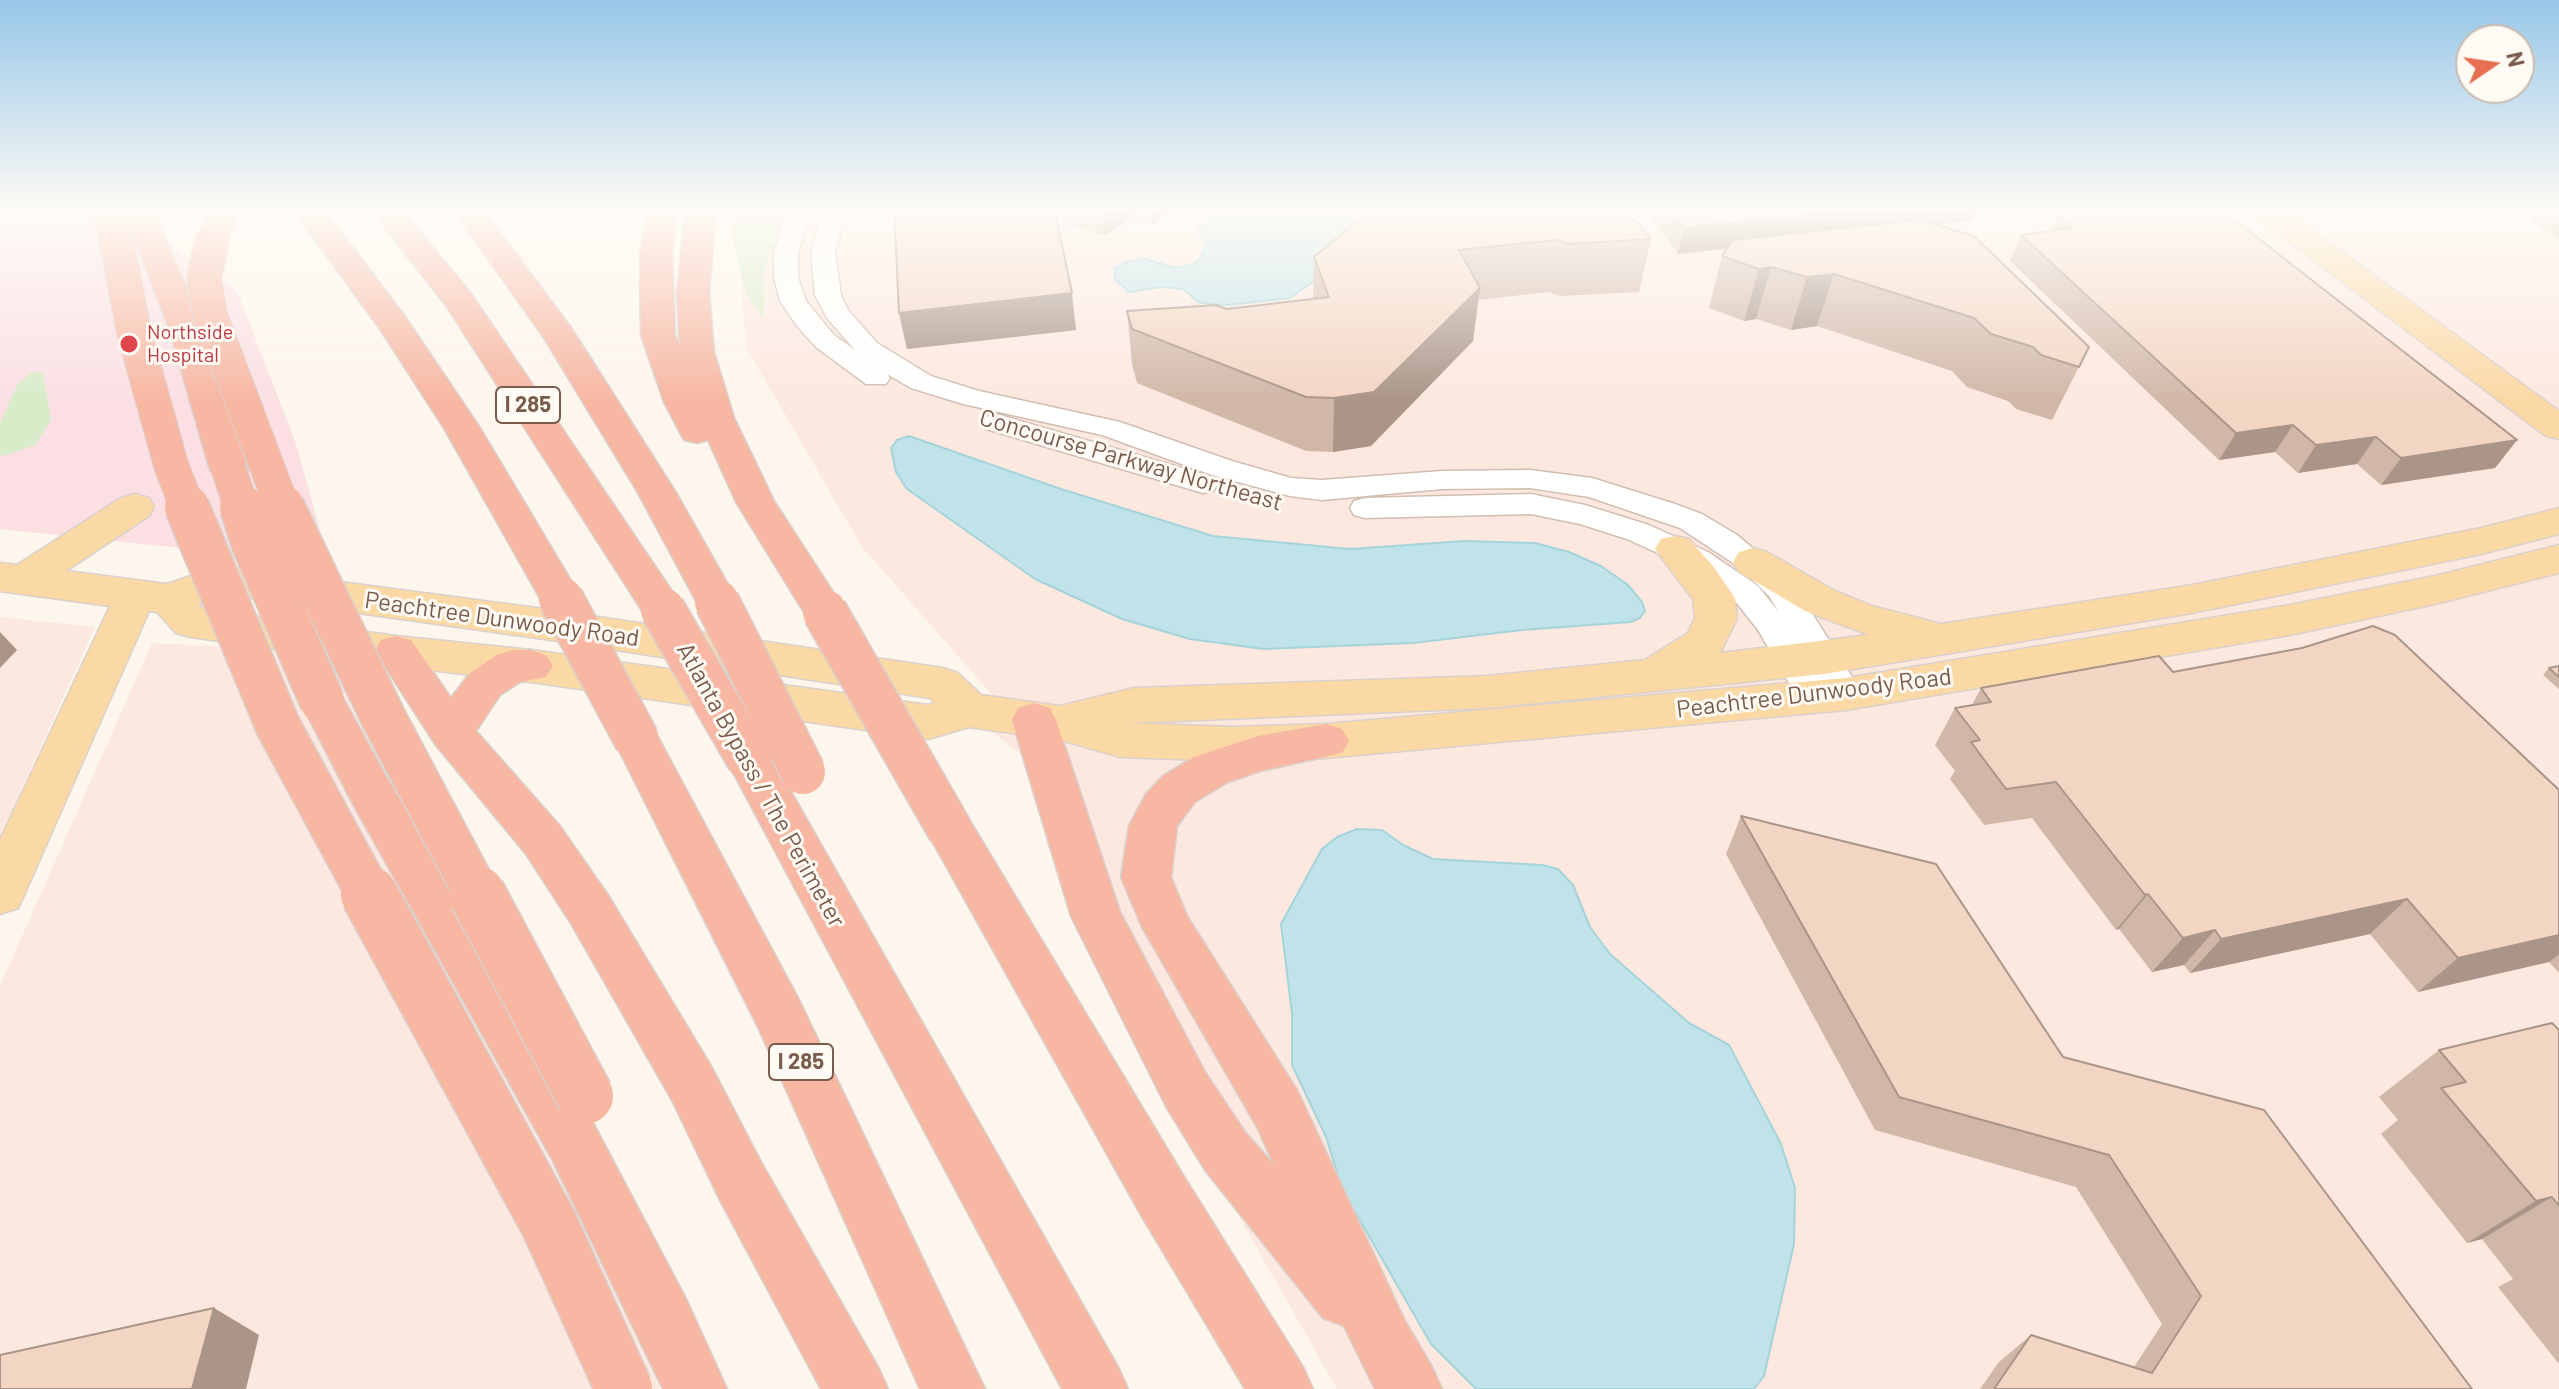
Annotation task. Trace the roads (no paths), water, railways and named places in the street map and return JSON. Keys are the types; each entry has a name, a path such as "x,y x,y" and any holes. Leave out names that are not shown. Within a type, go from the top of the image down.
{"highway":[{"path":"122,272 134,332 171,465 215,580 278,726 549,1224 624,1389"},
{"path":"163,272 186,328 254,544 322,701 370,791 572,1140 695,1389"},
{"path":"205,272 210,315 291,530 384,719 585,1096 723,1389"},
{"name":"I 285","path":"354,272 392,322 462,428 561,599 637,740 779,1015 953,1389"},
{"name":"Atlanta Bypass / The Perimeter","path":"436,272 460,302 565,458 663,610 749,759 1096,1389"},
{"path":"513,272 560,336 656,491 717,602 803,772 812,875"},
{"path":"656,272 658,335 682,402 699,435 755,502 825,612 1162,1195 1281,1389"},
{"path":"695,272 693,293 697,352 716,418 755,502"},
{"path":"396,651 451,732 543,840 590,910 692,1084 741,1182 856,1389"},
{"path":"451,732 485,684 512,666 531,666"},
{"path":"1047,721 1096,916 1186,1090 1225,1151 1396,1365"},
{"path":"1326,741 1234,762 1210,770 1179,789 1163,807 1153,826 1146,877 1167,927 1277,1109 1396,1365"}],"main road":[{"path":"2348,272 2557,430"},
{"path":"12,578 135,507"},
{"name":"Peachtree Dunwoody Road","path":"152,597 191,622 396,651 531,666 928,722 969,710 1047,721 1120,740 1233,744 1326,741 2247,628 2394,618 2558,527"},
{"name":"Peachtree Dunwoody Road","path":"1047,721 1134,705 1487,692 1654,675 1820,678 1956,637 2192,599 2558,527"},
{"path":"1654,675 1704,643 1716,618 1714,598 1675,549"},
{"path":"1753,562 1820,601 1863,619 1907,630 1956,637"},
{"name":"Peachtree Dunwoody Road","path":"12,578 152,597 220,580 544,624 943,684 969,710"},
{"path":"0,893 152,597"},
{"path":"2247,628 2309,636 2352,646"}],"street":[{"name":"Concourse Parkway Northeast","path":"787,272 793,301 825,341 874,377 930,404 1251,498 1284,504 1359,508 1531,504 1585,515 1638,532 1723,575 1747,594 1820,678"},
{"name":"Concourse Parkway Northeast","path":"825,272 828,295 836,313 868,349 921,382 973,398 1099,425 1222,468 1290,487 1322,490 1442,480 1530,479 1592,488 1691,521 1753,562 1780,588 1820,678"}],"water":[{"path":"1115,272 1327,272 1290,298 1229,305 1198,302 1183,289 1162,287 1129,292 1115,279"},
{"path":"909,436 1061,489 1213,536 1350,549 1464,541 1535,543 1569,552 1601,566 1628,585 1642,602 1645,611 1640,618 1631,622 1522,630 1413,643 1263,649 1190,639 1122,619 1035,579 907,489 896,472 891,448 897,440"},
{"path":"1357,829 1382,830 1403,845 1433,859 1542,865 1558,869 1573,885 1590,927 1610,954 1689,1023 1729,1045 1781,1144 1795,1188 1794,1244 1764,1376 1754,1389 1476,1389 1431,1344 1343,1191 1326,1137 1292,1065 1292,1014 1281,924 1322,849 1337,837"}],"place":[{"name":"Northside Hospital","path":"129,344"}]}
